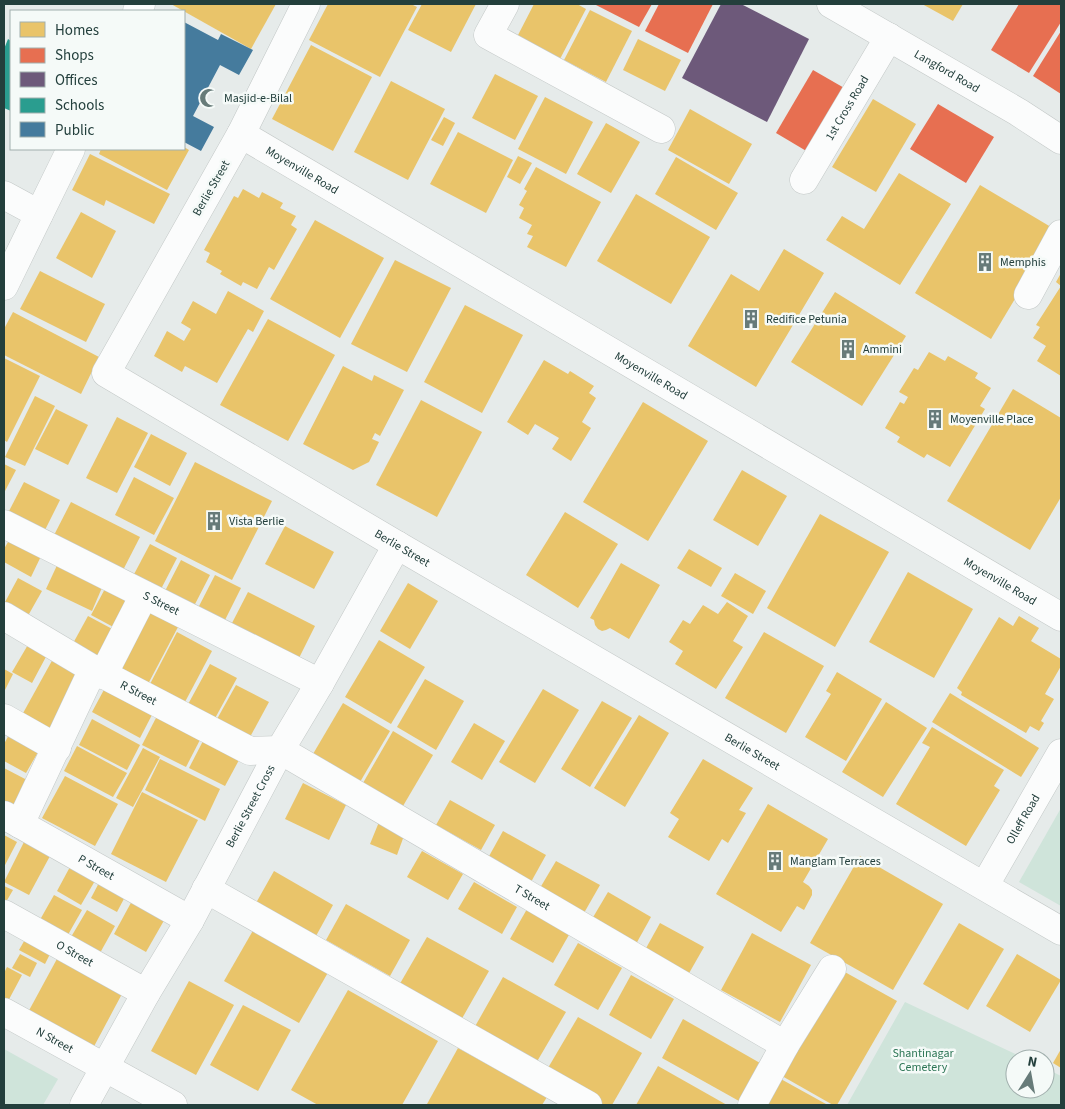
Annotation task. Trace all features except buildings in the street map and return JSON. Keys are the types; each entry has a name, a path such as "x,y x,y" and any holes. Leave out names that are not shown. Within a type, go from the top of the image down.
{"street":[{"name":"Berlie Street","path":"306,4 241,134 106,373 396,545 985,885 1061,931"},
{"path":"505,4 488,35 662,129"},
{"name":"Langford Road","path":"831,4 1018,112 1061,140"},
{"name":"1st Cross Road","path":"804,180 889,36"},
{"name":"Moyenville Road","path":"241,134 1061,617"},
{"path":"4,286 70,150"},
{"path":"4,195 39,214"},
{"path":"1028,295 1061,234"},
{"name":"S Street","path":"4,524 320,683"},
{"name":"Berlie Street Cross","path":"84,1105 190,920 280,750 320,683 396,545"},
{"path":"12,820 57,748 98,672 144,595"},
{"name":"R Street","path":"4,616 98,672 250,751 280,750"},
{"path":"4,718 57,748"},
{"name":"T Street","path":"280,750 784,1045"},
{"name":"Olleff Road","path":"985,885 1061,753"},
{"name":"P Street","path":"12,820 190,920"},
{"path":"206,889 588,1105"},
{"name":"O Street","path":"4,914 146,994"},
{"path":"752,1105 784,1045 832,969"},
{"name":"N Street","path":"4,1012 105,1068"},
{"path":"105,1068 173,1105"}],"green space":[{"path":"1061,808 1061,906 1019,882"},
{"name":"Shantinagar Cemetery","path":"905,1002 1005,1049 1005,1099 1055,1099 1055,1073 1061,1076 1061,1105 847,1105"},
{"path":"4,1049 58,1079 43,1105 4,1105"}],"place":[{"name":"Masjid-e-Bilal","path":"209,98"},
{"name":"Memphis","path":"985,262"},
{"name":"Redifice Petunia","path":"751,319"},
{"name":"Ammini","path":"848,349"},
{"name":"Moyenville Place","path":"935,419"},
{"name":"Vista Berlie","path":"214,521"},
{"name":"Manglam Terraces","path":"775,861"}]}
